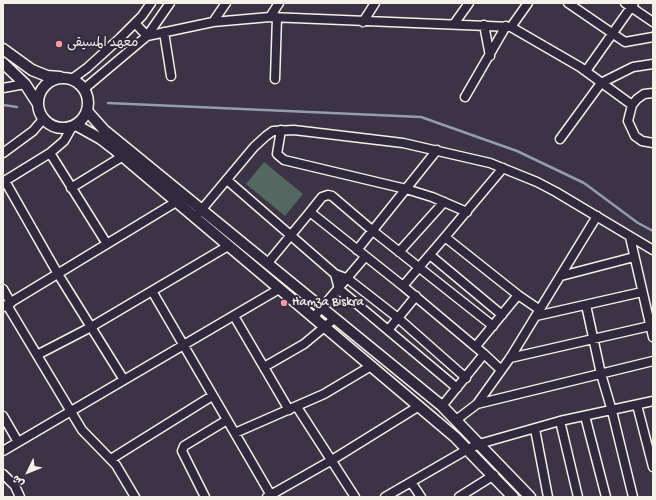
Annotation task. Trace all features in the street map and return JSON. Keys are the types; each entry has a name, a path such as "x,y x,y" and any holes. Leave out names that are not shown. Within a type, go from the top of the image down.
{"street":[{"path":"38,104 39,96 48,82 68,78 87,68 135,23 151,3"},
{"path":"84,89 147,36 170,3"},
{"path":"214,22 226,3"},
{"path":"275,78 274,17 279,3"},
{"path":"363,22 375,3"},
{"path":"454,24 469,3"},
{"path":"465,97 509,27 528,3"},
{"path":"568,3 612,34 627,42 653,37"},
{"path":"586,72 630,4 653,22"},
{"path":"147,36 214,22 274,17 363,22 509,27 555,51 632,105"},
{"path":"135,23 147,36"},
{"path":"484,25 490,56"},
{"path":"164,32 171,76"},
{"path":"3,49 39,73 68,78 84,89 88,96 87,111 84,118 74,126 64,140 50,153 4,182 58,274 124,380"},
{"path":"3,63 25,84 38,104 44,118 57,127 74,126 101,139 176,202 198,214 267,264 442,406 530,497"},
{"path":"560,139 601,83 633,67 653,64"},
{"path":"3,88 25,84"},
{"path":"653,93 644,94 632,105 628,121 635,136 642,141 653,143"},
{"path":"87,111 104,130 198,214 228,246 468,449 513,497"},
{"path":"3,153 33,131 44,118"},
{"path":"198,214 254,147 273,131 281,130 364,137 465,156 503,168 536,182 597,216 653,250"},
{"path":"281,130 277,154 284,160 406,189 444,202 467,212"},
{"path":"357,250 437,150"},
{"path":"50,153 107,244"},
{"path":"71,188 123,156"},
{"path":"403,286 420,268 503,168"},
{"path":"227,180 335,274 348,279 398,318 466,378"},
{"path":"267,264 322,197 330,195 399,252 493,326"},
{"path":"7,305 176,202"},
{"path":"399,252 444,202"},
{"path":"310,212 416,296 476,346 501,370"},
{"path":"456,420 477,404 510,358 597,216"},
{"path":"445,237 518,295 538,313"},
{"path":"630,237 653,336"},
{"path":"37,355 91,327 228,246"},
{"path":"430,255 502,315"},
{"path":"313,318 348,279 365,257"},
{"path":"561,276 634,257"},
{"path":"335,274 339,289 389,329 457,388"},
{"path":"3,289 7,305 71,411 88,437 111,459 121,472 135,497"},
{"path":"3,451 279,289"},
{"path":"152,291 235,434 269,496 332,460 419,406"},
{"path":"538,313 586,305 642,292"},
{"path":"476,346 518,295"},
{"path":"389,329 416,296"},
{"path":"586,305 592,339 612,411 633,497"},
{"path":"234,316 264,367 332,460 354,497"},
{"path":"264,367 304,344 334,319"},
{"path":"510,358 650,326"},
{"path":"442,406 484,354"},
{"path":"477,404 653,361"},
{"path":"235,434 336,388 371,366"},
{"path":"111,459 212,396"},
{"path":"385,497 479,444 560,421 653,401"},
{"path":"637,405 653,467"},
{"path":"3,416 18,442"},
{"path":"585,416 606,497"},
{"path":"205,497 182,450 184,446 227,420"},
{"path":"560,421 578,497"},
{"path":"535,429 548,497"},
{"path":"3,474 15,486 20,497"},
{"path":"459,497 494,475"},
{"path":"411,482 421,497"},
{"path":"3,486 15,486"}],"green space":[{"path":"264,162 303,194 285,216 246,184"}],"waterway":[{"path":"108,103 421,117 517,151 584,183 638,223 653,231"},
{"path":"3,105 17,107"}],"place":[{"name":"معهد المسيقى","path":"59,44"},
{"name":"Hamza Biskra","path":"284,303"}]}
